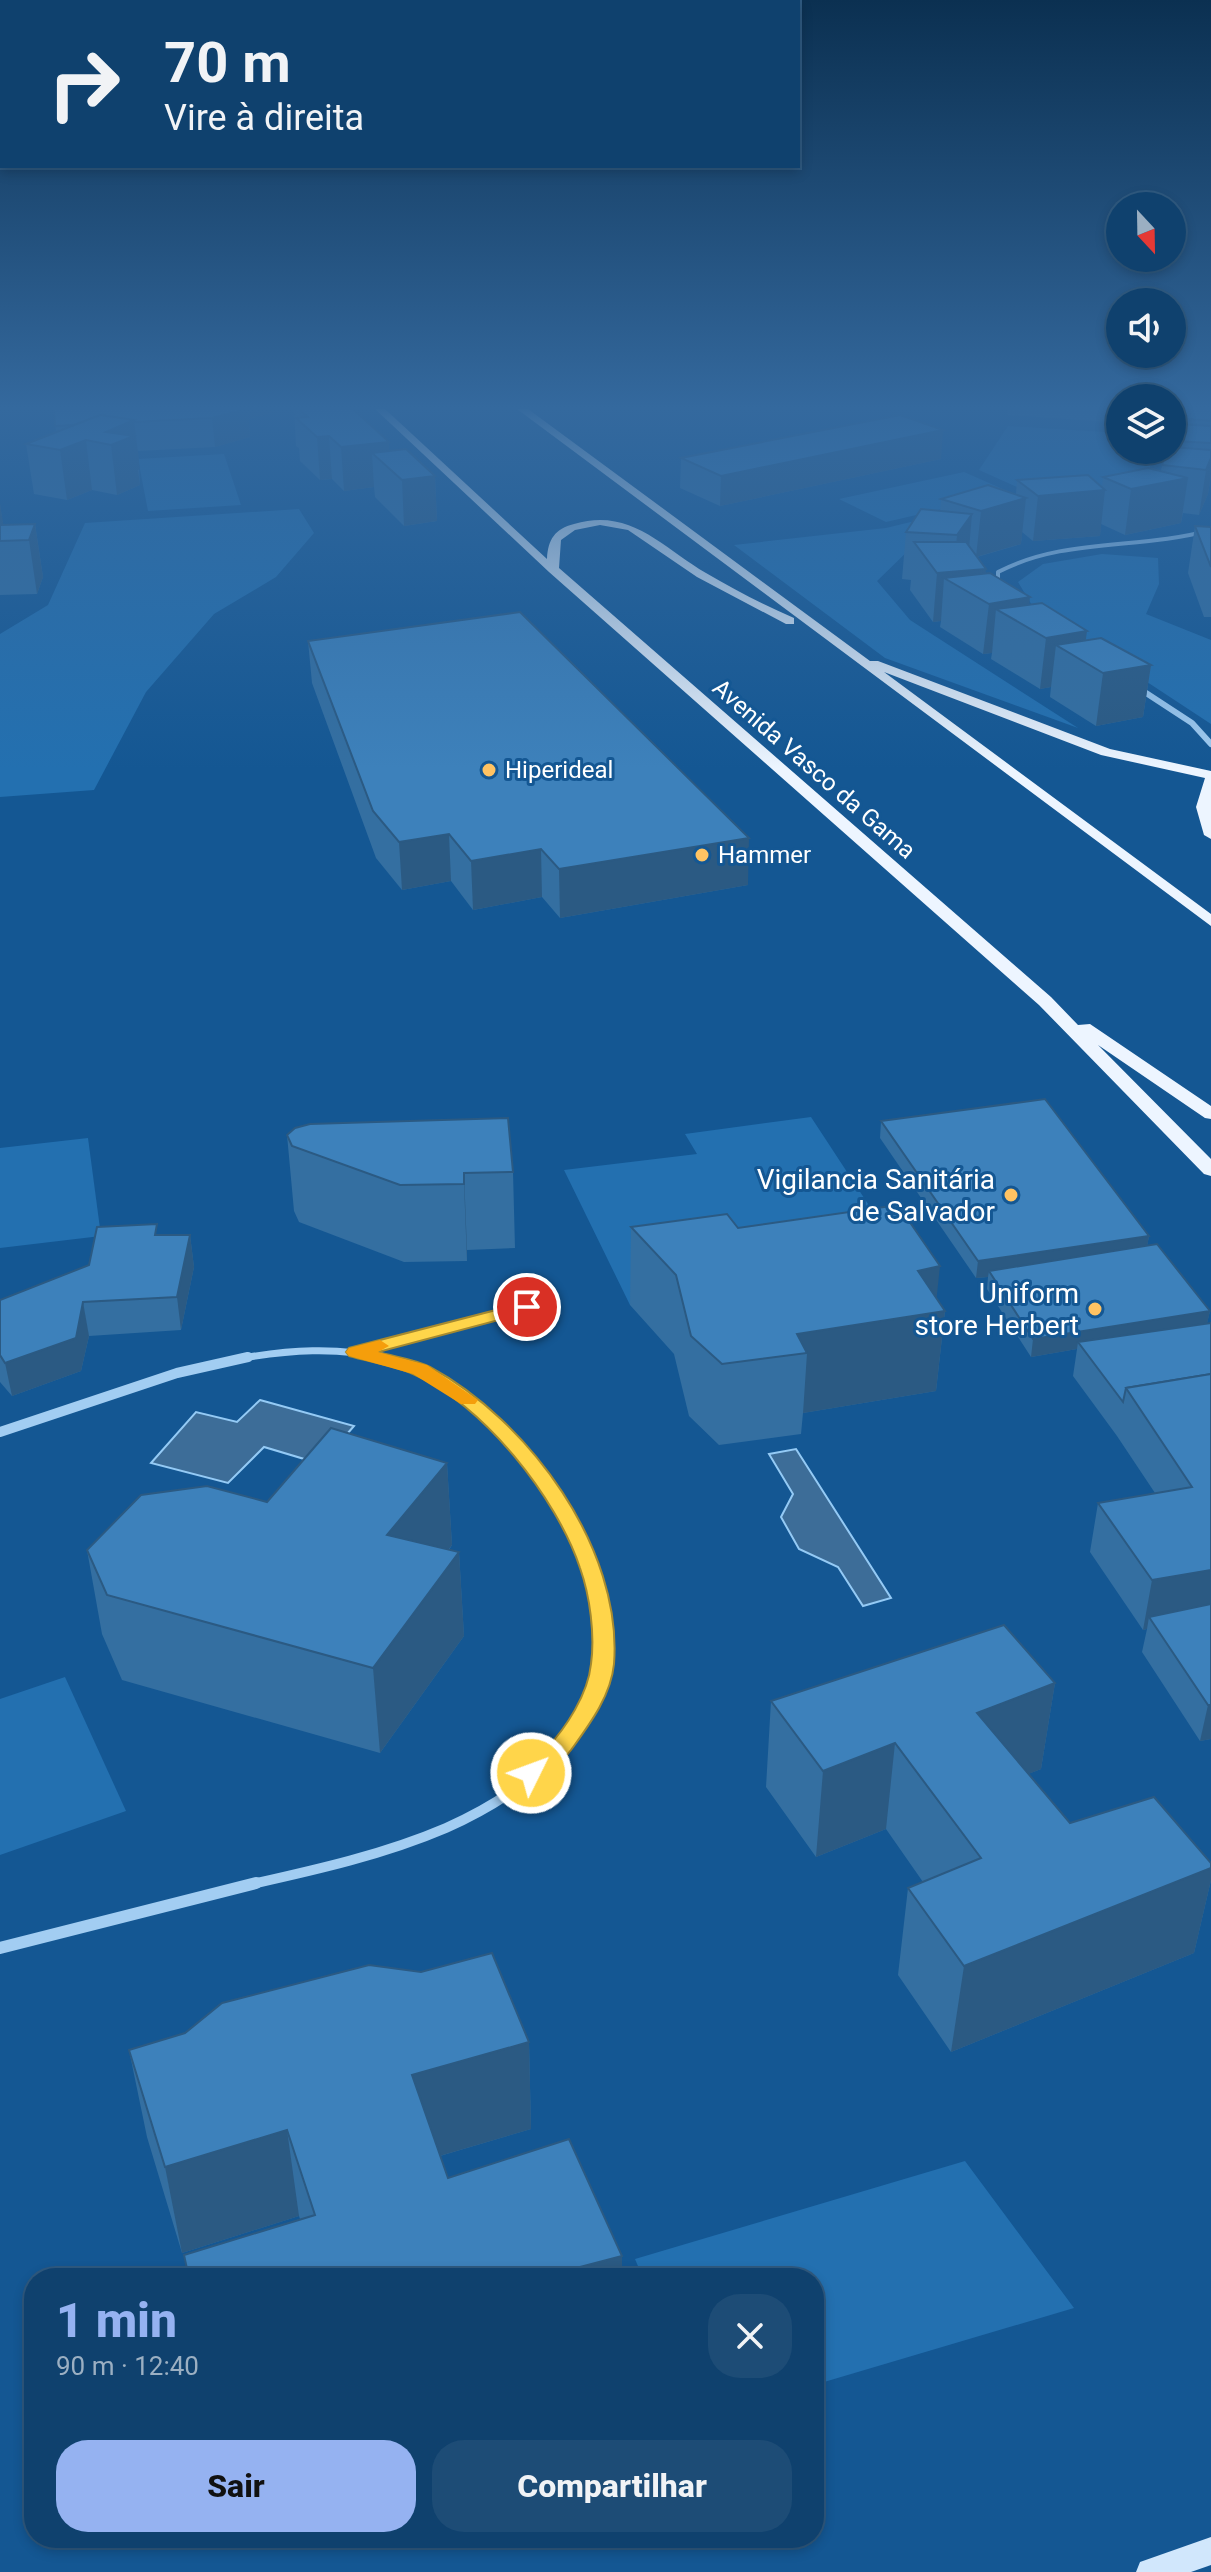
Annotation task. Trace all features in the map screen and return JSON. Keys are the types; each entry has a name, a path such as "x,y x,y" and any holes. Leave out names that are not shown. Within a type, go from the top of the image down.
{"main road":[{"name":"Avenida Vasco da Gama","path":"508,529 1045,1001 1211,1170"},
{"path":"553,570 554,539 572,529"},
{"path":"635,529 723,588 833,643"},
{"path":"682,529 1211,921"},
{"path":"847,653 1106,752 1211,778 1203,807 1211,835"},
{"path":"1045,1001 1211,1114"}],"street":[{"path":"1003,596 997,586 998,572 1026,556 1084,546 1167,541 1211,530"},
{"path":"1131,684 1192,723 1211,744"},
{"path":"356,1352 527,1307"},
{"path":"0,1432 192,1370 283,1349 356,1352 420,1369 463,1396 515,1442 558,1502 591,1568 601,1617 603,1666 587,1710 555,1754 507,1793 447,1828 361,1858 0,1948"},
{"path":"1150,2572 1211,2551"}],"shaded area":[{"path":"82,529 312,529 314,533 276,577 214,614 146,692 94,790 0,797 0,634 48,605"},
{"path":"877,529 994,529 915,544 877,581 910,620 1078,728 885,658 734,545"},
{"path":"1102,554 1158,558 1159,584 1146,614 1211,640 1211,724 1033,607 1018,582 1043,564"},
{"path":"811,1117 908,1265 630,1305 564,1170 697,1154 685,1134"},
{"path":"88,1138 101,1236 0,1248 0,1148"},
{"path":"260,1400 354,1426 321,1464 264,1447 228,1483 151,1463 196,1412 237,1422"},
{"path":"796,1449 891,1598 863,1606 838,1567 799,1549 781,1517 793,1494 769,1454"},
{"path":"65,1677 126,1811 0,1855 0,1699"},
{"path":"965,2161 1074,2308 824,2382 824,2268 639,2268 635,2259"}],"building":[{"path":"0,529 33,529 29,540 0,541"},
{"path":"908,529 961,529 957,535 906,532"},
{"path":"1196,529 1211,529 1211,567"},
{"path":"914,542 966,542 986,569 937,573"},
{"path":"990,573 1030,597 989,604 944,578"},
{"path":"1042,603 1087,631 1046,638 996,609"},
{"name":"Hiperideal","path":"520,612 749,838 559,869 541,849 471,861 449,834 399,842 373,811 308,641"},
{"path":"1101,638 1151,665 1103,673 1056,645"},
{"name":"Vigilancia Sanitária de Salvador","path":"1045,1099 1149,1236 978,1261 881,1121"},
{"path":"508,1118 513,1172 464,1173 464,1184 400,1185 292,1146 287,1135 295,1128 310,1124"},
{"path":"898,1205 940,1266 918,1271 945,1311 797,1334 807,1353 722,1364 691,1336 676,1275 631,1227 727,1214 738,1228"},
{"path":"157,1224 155,1235 190,1235 177,1297 83,1302 76,1338 5,1363 0,1355 0,1300 89,1265 97,1227"},
{"name":"Uniform store Herbert","path":"1157,1244 1210,1311 1033,1339 989,1271"},
{"path":"1211,1323 1211,1374 1126,1388 1123,1402 1078,1342"},
{"path":"1211,1374 1211,1570 1152,1580 1098,1503 1192,1487 1126,1388"},
{"path":"331,1428 447,1463 387,1535 459,1552 373,1668 107,1595 87,1550 141,1495 207,1486 267,1502"},
{"path":"1211,1604 1211,1705 1208,1705 1149,1617"},
{"path":"1004,1625 1055,1683 977,1713 1070,1823 1154,1797 1211,1863 1211,1868 964,1966 908,1888 981,1858 895,1743 823,1771 771,1701"},
{"path":"492,1953 529,2042 412,2075 448,2178 569,2139 622,2256 576,2268 187,2268 184,2255 315,2215 287,2130 165,2167 129,2050 185,2033 222,2003 369,1965 421,1972"}],"slow traffic":[{"path":"380,1346 356,1352 420,1369 468,1400"}],"place":[{"name":"Hiperideal","path":"489,770"},
{"name":"Hammer","path":"702,855"},
{"name":"Vigilancia Sanitária de Salvador","path":"1011,1195"},
{"name":"Uniform store Herbert","path":"1095,1309"}],"route":[{"path":"527,1307 356,1352 420,1369 463,1396 515,1442 558,1502 591,1568 601,1617 603,1666 587,1710 555,1754 531,1773"}]}
